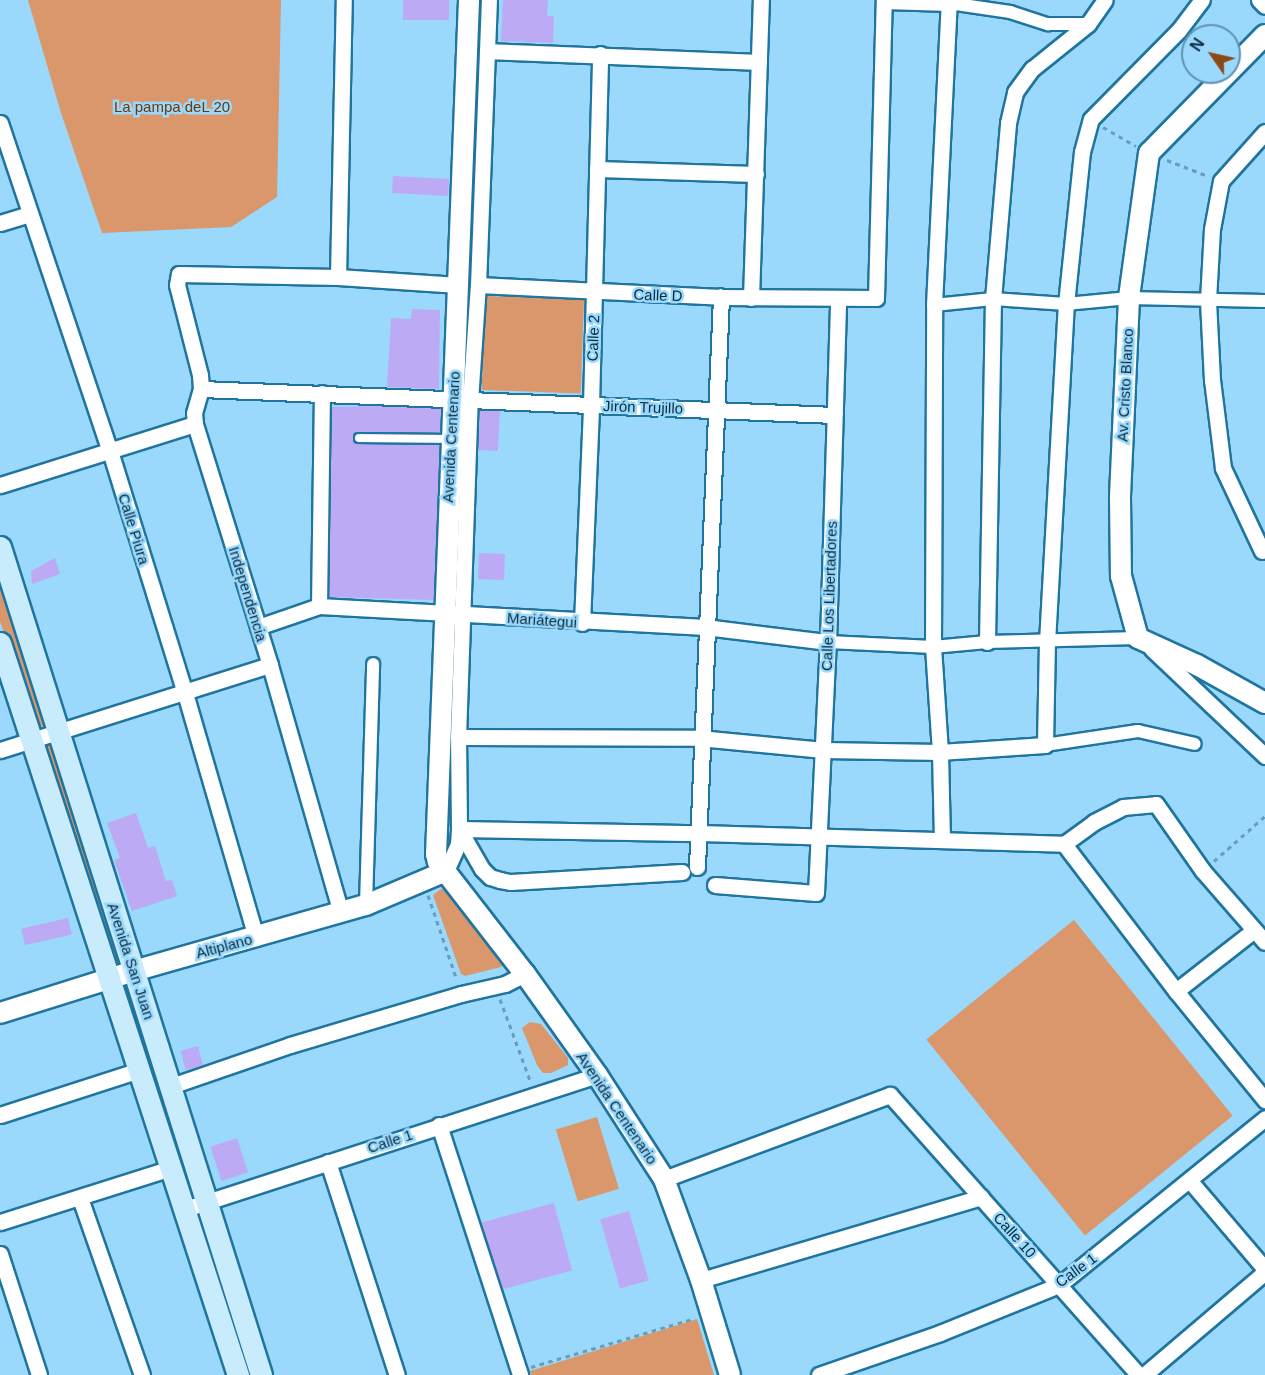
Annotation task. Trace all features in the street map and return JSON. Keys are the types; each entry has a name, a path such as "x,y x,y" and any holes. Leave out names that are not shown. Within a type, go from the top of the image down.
{"main road":[{"name":"Avenida San Juan","path":"0,547 261,1375"},
{"name":"Avenida San Juan","path":"0,643 238,1375"}],"street":[{"path":"338,276 344,0"},
{"name":"Avenida Centenario","path":"469,0 469,285"},
{"name":"Avenida Centenario","path":"489,0 461,400 454,614 435,845 438,862 525,974 597,1075 664,1179 701,1280 730,1375"},
{"path":"752,298 761,0"},
{"path":"884,0 949,1 1010,12 1048,24 1088,24"},
{"name":"Calle D","path":"179,274 338,276 594,293 752,298 876,298 884,0"},
{"path":"987,642 993,299 1008,123 1014,92 1032,69 1088,24 1105,0"},
{"path":"1045,745 1047,642 1066,304 1082,152 1091,119 1179,30 1202,0"},
{"path":"1259,0 1265,6"},
{"path":"942,840 940,752 933,647 934,304 949,1"},
{"name":"Av. Cristo Blanco","path":"1138,638 1121,576 1119,498 1129,298 1149,153 1265,35"},
{"path":"487,51 759,62"},
{"name":"Calle 2","path":"582,623 591,405 600,54"},
{"name":"Calle Piura","path":"0,123 110,452 185,693 256,938"},
{"path":"1262,550 1223,468 1212,380 1208,300 1212,229 1221,181 1265,132"},
{"path":"597,169 756,174"},
{"path":"0,223 29,214"},
{"name":"Independencia","path":"179,274 178,295 197,360 201,389 194,413 195,424 270,665 341,913"},
{"path":"697,867 714,410 721,297"},
{"path":"934,304 993,299 1066,304 1129,298 1265,301"},
{"name":"Calle Los Libertadores","path":"714,885 816,892 828,642 838,299"},
{"name":"Jirón Trujillo","path":"201,389 834,415"},
{"path":"320,606 322,393"},
{"name":"Avenida Centenario","path":"446,871 458,844 459,829 450,439 461,400"},
{"path":"0,485 195,424"},
{"name":"Mariátegui","path":"258,627 320,606 582,623 706,628 828,642"},
{"path":"1138,638 1265,756"},
{"path":"828,642 933,647 987,642 1138,638 1197,664 1265,703"},
{"path":"366,904 373,664"},
{"path":"0,750 270,665"},
{"path":"458,737 702,738 823,750 940,752 1045,745 1138,731 1195,744"},
{"path":"459,829 699,832 1064,844 1094,822 1123,807 1156,804 1203,871 1265,942"},
{"path":"459,829 482,869 490,877 510,882 682,872"},
{"path":"1064,844 1176,992 1265,1100"},
{"name":"Altiplano","path":"0,1013 135,971 341,913 424,882 446,871"},
{"path":"1176,992 1254,930"},
{"path":"171,1086 290,1045 495,986 525,974"},
{"path":"0,1115 140,1070"},
{"name":"Calle 1","path":"184,1209 597,1075"},
{"name":"Calle 10","path":"664,1179 890,1095 1139,1375"},
{"name":"Calle 1","path":"819,1375 939,1334 1059,1285 1265,1118"},
{"path":"439,1125 519,1373"},
{"path":"328,1162 397,1375"},
{"path":"0,1222 171,1168"},
{"path":"1144,1375 1265,1270 1190,1181"},
{"path":"701,1280 981,1197"},
{"path":"80,1198 142,1375"},
{"path":"0,1254 39,1375"}],"lane":[{"path":"359,438 450,439"}],"path":[{"path":"1203,871 1265,816"},
{"path":"424,882 461,994"},
{"path":"495,986 535,1095"},
{"path":"519,1373 711,1313"}],"green space":[{"name":"La pampa deL 20","path":"28,0 281,0 277,197 231,227 102,233 61,113"},
{"path":"474,0 485,0 485,273 474,273"},
{"path":"485,296 584,299 581,393 482,390"},
{"path":"0,572 47,725 37,727 34,725 0,621"},
{"path":"55,739 128,963 115,967 43,746 46,741"},
{"path":"441,889 448,889 505,962 501,967 465,976 461,974 433,895"},
{"path":"1074,920 1233,1116 1085,1235 926,1040"},
{"path":"132,982 201,1195 192,1198 121,988 122,984"},
{"path":"530,1022 541,1024 568,1058 568,1065 551,1073 543,1073 537,1065 522,1028"},
{"path":"597,1117 619,1189 578,1201 556,1130"},
{"path":"697,1319 714,1375 531,1375 530,1371"}],"building":[{"path":"403,0 449,0 449,20 403,20"},
{"path":"503,0 548,0 547,16 554,16 553,43 501,41"},
{"path":"393,176 449,179 448,196 392,193"},
{"path":"412,309 440,310 439,389 387,387 391,318 411,319"},
{"path":"385,406 441,409 440,433 359,432 353,437 359,444 440,445 434,600 329,597 332,407"},
{"path":"480,410 500,411 498,451 478,450"},
{"path":"479,553 505,554 504,580 478,579"},
{"path":"55,558 60,574 32,584 31,571"},
{"path":"136,813 148,848 155,846 166,881 172,880 177,896 132,911 114,860 120,858 107,823"},
{"path":"68,918 72,935 25,945 21,929"},
{"path":"198,1046 203,1065 186,1070 181,1051"},
{"path":"237,1138 248,1172 221,1181 210,1147"},
{"path":"554,1203 572,1271 500,1290 482,1222"},
{"path":"629,1211 649,1280 620,1288 600,1219"}]}
